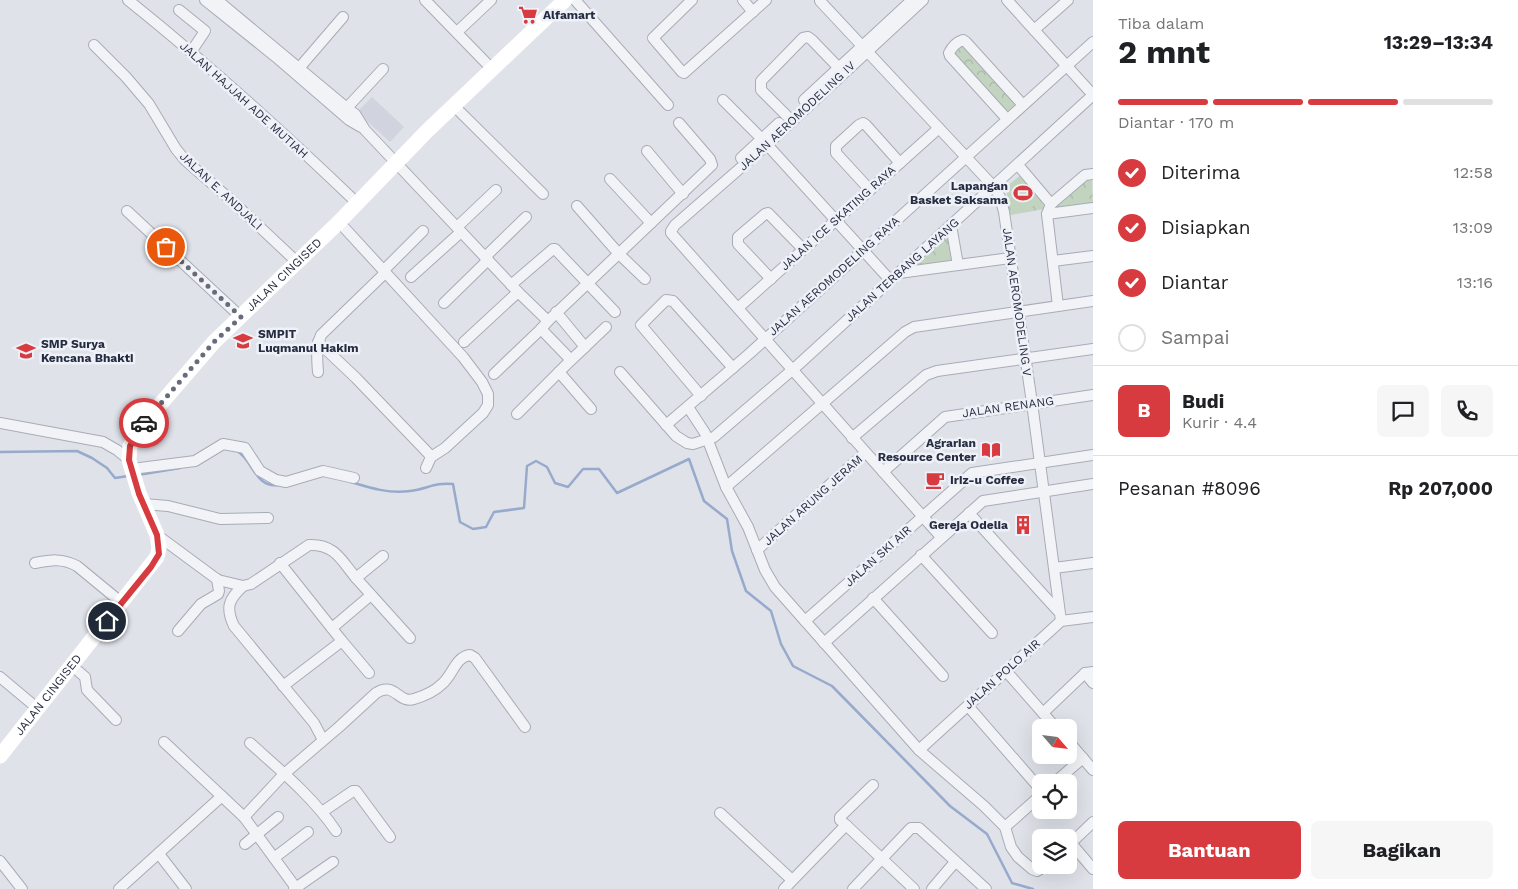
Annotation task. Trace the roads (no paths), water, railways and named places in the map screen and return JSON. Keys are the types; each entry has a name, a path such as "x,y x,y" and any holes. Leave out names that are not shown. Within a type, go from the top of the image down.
{"main road":[{"name":"JALAN CINGISED","path":"0,755 157,557 159,548 157,535 132,470 130,446 145,422 214,342 339,222 396,161 453,105 565,0"}],"street":[{"name":"JALAN HAJJAH ADE MUTIAH","path":"128,0 263,114 357,203"},
{"path":"210,0 278,54 366,130 515,289 572,360"},
{"path":"425,0 492,69"},
{"path":"457,32 491,0"},
{"path":"575,0 668,105"},
{"path":"692,0 653,38 684,73 765,0"},
{"path":"743,0 753,12"},
{"name":"JALAN AEROMODELING IV","path":"741,158 763,144 787,116 838,67 923,0"},
{"path":"1007,0 1093,95"},
{"path":"1034,30 1068,0"},
{"name":"JALAN AEROMODELING V","path":"820,1 966,156 994,187 1000,198 1004,212 1019,312 1060,616"},
{"name":"JALAN AEROMODELING IV","path":"738,308 671,231 675,224 864,48 905,2"},
{"path":"179,10 205,31 191,52"},
{"path":"300,68 343,17"},
{"path":"787,116 761,90 761,81 803,38 808,37 812,40 838,67"},
{"path":"1008,119 950,56 951,49 958,42 963,40 966,42 1023,105"},
{"name":"JALAN AEROMODELING RAYA","path":"666,425 733,368 1093,42"},
{"name":"JALAN E. ANDJALI","path":"94,45 150,104 176,149 185,160 232,200 297,262"},
{"path":"278,54 300,68 346,112"},
{"path":"346,112 383,69"},
{"name":"JALAN TERBANG LAYANG","path":"708,441 792,370 1018,166 1093,95"},
{"path":"723,100 890,280"},
{"path":"453,105 543,194"},
{"path":"494,374 556,312 712,165 712,162 679,123"},
{"path":"870,190 836,153 835,149 859,125 866,124 900,163"},
{"name":"JALAN ICE SKATING RAYA","path":"738,308 939,128"},
{"path":"647,151 683,194"},
{"path":"1018,166 1051,204"},
{"path":"1058,306 1048,214 1051,204 1085,175 1093,174"},
{"path":"610,179 651,223"},
{"path":"411,277 496,190"},
{"path":"577,206 619,254 645,279"},
{"path":"1048,214 1093,208"},
{"path":"126,211 241,317"},
{"path":"771,279 738,244 738,237 765,214 768,214 803,249"},
{"path":"444,303 526,217"},
{"path":"339,222 463,357 482,382 488,394 488,405 483,413 445,448 431,457 426,468"},
{"path":"951,225 958,265"},
{"path":"318,372 318,342 321,335 423,231"},
{"path":"464,342 553,249 615,312"},
{"path":"1053,261 1093,256"},
{"path":"899,273 1010,258"},
{"path":"701,396 641,325 666,300 672,301 733,368"},
{"path":"726,487 905,332 914,327 1093,301"},
{"path":"738,308 941,537"},
{"path":"556,312 585,347"},
{"path":"517,414 606,327"},
{"path":"318,342 356,378 431,457"},
{"path":"852,438 926,375 936,371 1093,349"},
{"path":"558,372 591,409"},
{"path":"620,372 676,436 687,443 693,444 708,441"},
{"name":"JALAN RENANG","path":"883,472 945,417 1032,403 1093,396"},
{"path":"688,407 700,424 726,487 748,527 757,550"},
{"path":"0,423 103,442 117,450 132,470 195,461 225,444 245,448 260,471 276,480 286,482 323,471 354,478"},
{"name":"JALAN ARUNG JERAM","path":"865,453 757,550 765,570 775,587 919,750 984,806 1005,827"},
{"name":"JALAN SKI AIR","path":"805,621 972,473 1093,455"},
{"path":"824,643 983,501 1093,484"},
{"path":"144,504 168,506 220,519 268,518"},
{"path":"968,513 1060,616 1093,616"},
{"path":"157,535 218,580 232,597"},
{"path":"322,740 314,723 234,626 229,606 232,597 244,586 251,584 309,545 320,545 332,549 410,638"},
{"path":"921,555 992,633"},
{"path":"356,578 383,556"},
{"path":"35,563 55,559 77,566 122,602"},
{"path":"280,563 369,673"},
{"path":"1054,568 1093,563"},
{"path":"218,580 244,586"},
{"path":"178,631 201,604 218,594 218,580"},
{"path":"332,628 371,595"},
{"path":"873,598 943,676"},
{"name":"JALAN POLO AIR","path":"919,750 1006,671 1060,616"},
{"path":"283,686 342,641"},
{"path":"244,817 284,774 376,693 382,689 388,689 405,699 412,700 441,685 447,679 459,659 464,656 470,655 475,658 525,727"},
{"path":"71,665 85,677 87,690 116,720"},
{"path":"1006,671 1048,719"},
{"path":"1043,713 1089,673 1093,683"},
{"path":"0,677 37,708"},
{"path":"968,706 1032,780"},
{"path":"164,742 244,817 295,888 333,862"},
{"path":"250,743 322,812 336,831"},
{"path":"1078,753 1093,770"},
{"path":"1064,774 1082,758"},
{"path":"873,785 840,817 840,820 914,889"},
{"path":"322,812 353,791 356,791 390,837"},
{"path":"119,889 222,796"},
{"path":"1032,803 1005,827 1011,846 1018,857 1032,869"},
{"path":"720,813 792,880"},
{"path":"244,844 278,818"},
{"path":"1077,837 1093,822"},
{"path":"784,889 846,825"},
{"path":"853,889 911,828 916,827 986,889"},
{"path":"274,858 308,832"},
{"path":"1077,852 1093,869"},
{"path":"159,854 186,889"},
{"path":"0,861 22,889"},
{"path":"932,889 955,862"}],"waterway":[{"path":"0,452 77,451 107,468 115,478 128,476"},
{"path":"237,451 259,478 270,485 278,485"},
{"path":"351,482 395,492 416,490 441,484 453,484 460,522 473,529 486,527 494,512 524,508 527,466 536,461 547,467 555,483 568,487 583,469 599,469 617,493 689,459 704,501 727,519 732,551 746,591 771,611 781,644 793,666 832,686 950,806 987,834 1012,883 1033,889"},
{"path":"138,475 180,468"}],"place":[{"name":"Alfamart","path":"528,15"},
{"name":"Lapangan Basket Saksama","path":"1023,193"},
{"name":"SMPIT Luqmanul Hakim","path":"243,341"},
{"name":"SMP Surya Kencana Bhakti","path":"26,351"},
{"name":"Agrarian Resource Center","path":"991,450"},
{"name":"Iriz-u Coffee","path":"935,480"},
{"name":"Gereja Odelia","path":"1023,525"}]}
